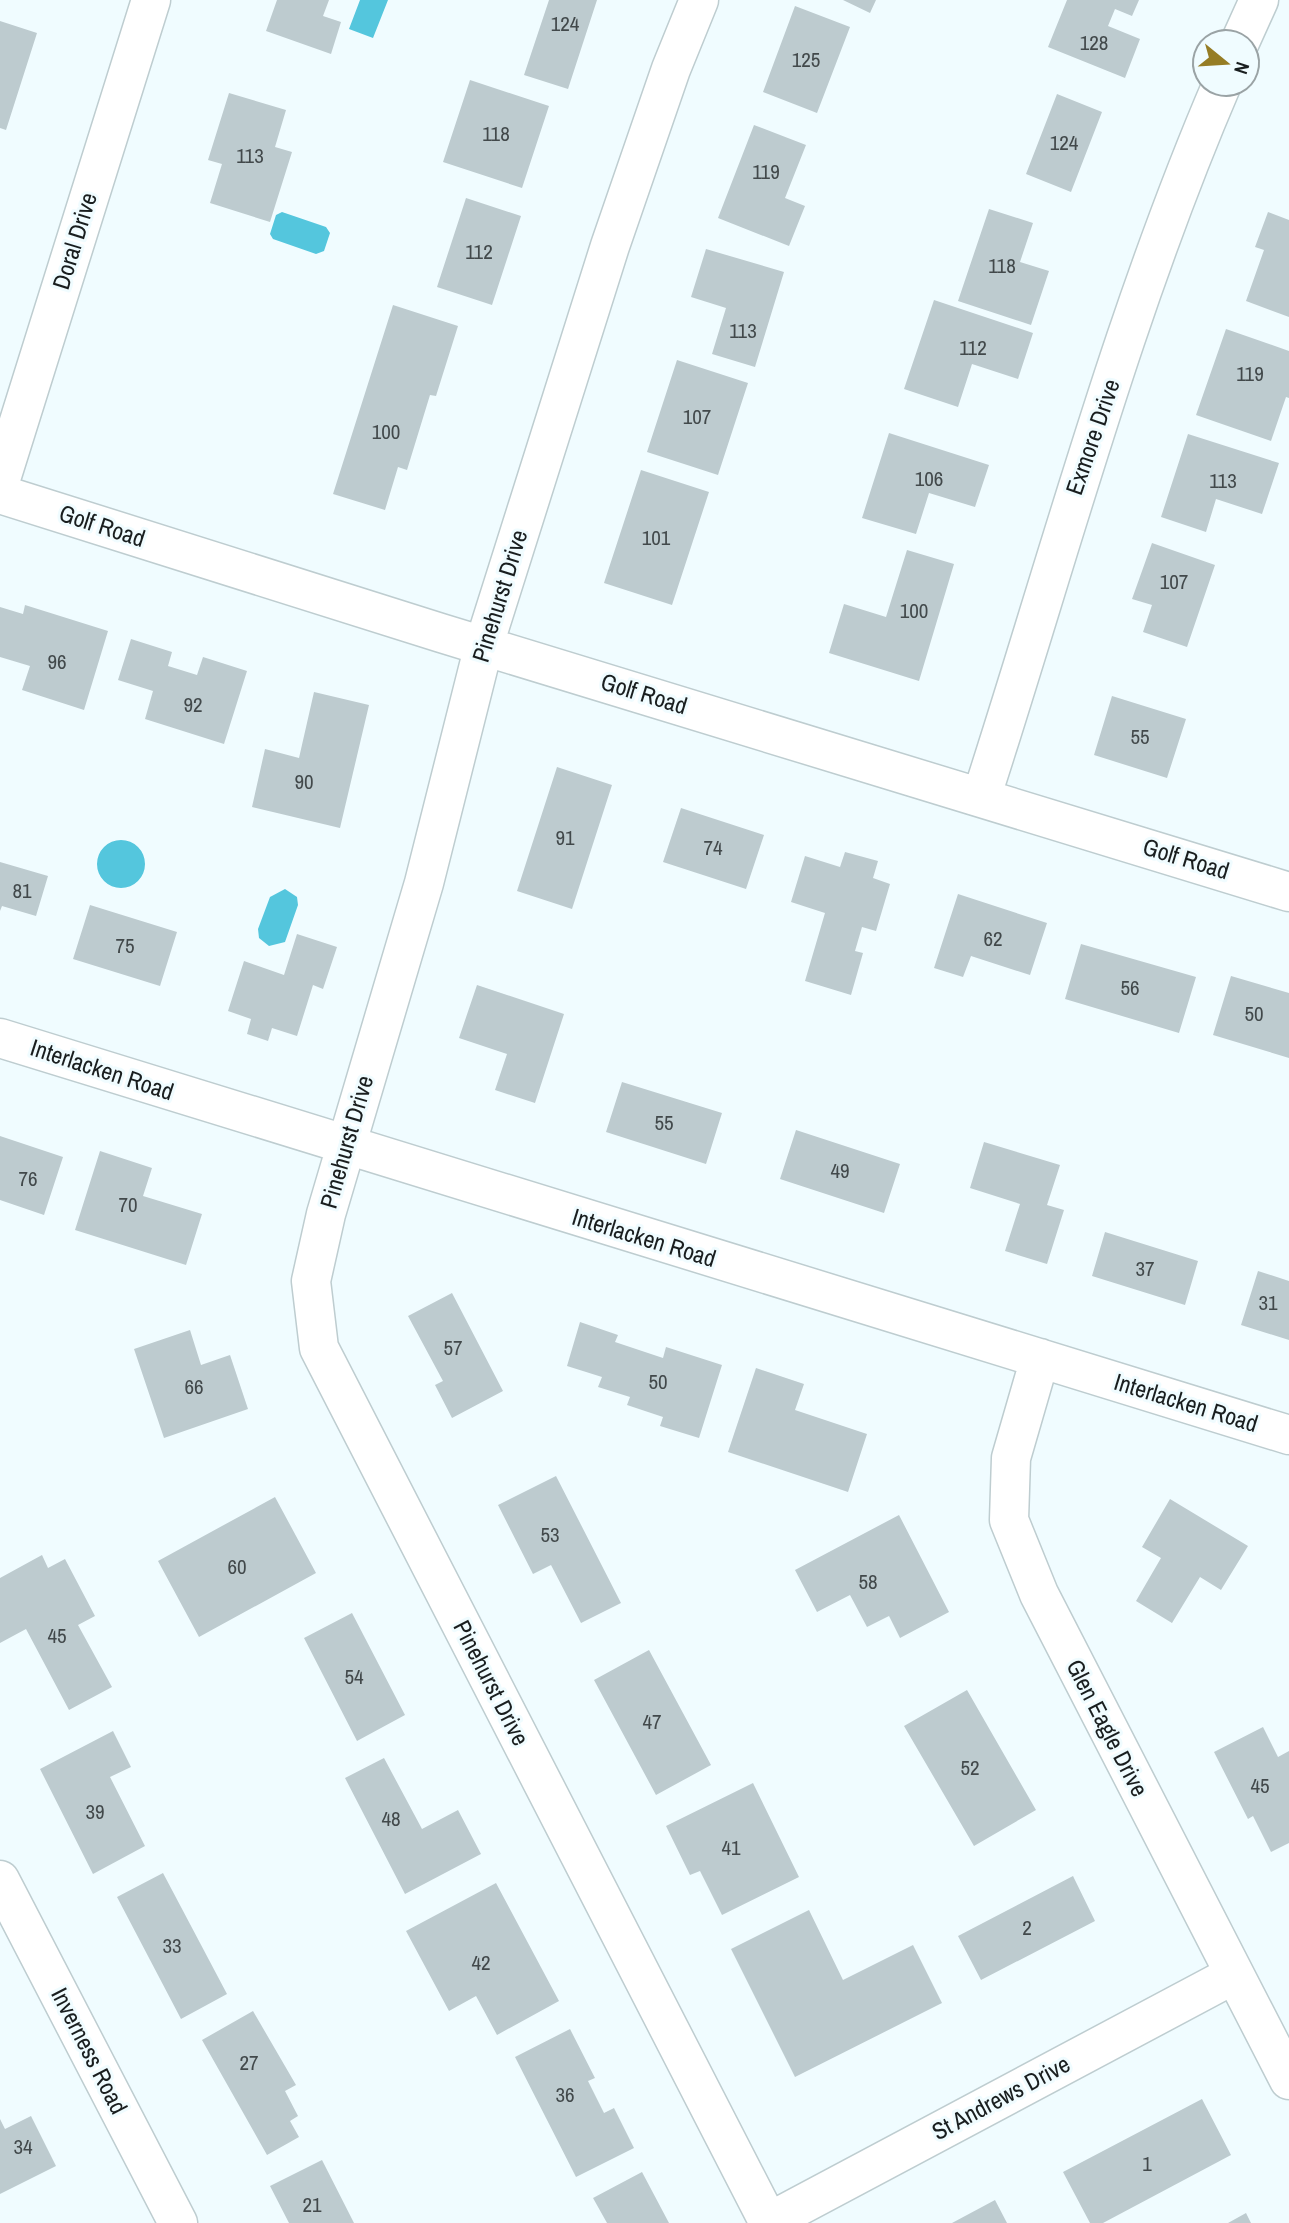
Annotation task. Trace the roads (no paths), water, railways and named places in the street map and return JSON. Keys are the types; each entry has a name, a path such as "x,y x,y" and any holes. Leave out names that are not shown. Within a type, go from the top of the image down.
{"street":[{"name":"Doral Drive","path":"0,482 151,0"},
{"name":"Pinehurst Drive","path":"699,0 610,246 484,645 424,883 344,1146 312,1281 319,1348 769,2223"},
{"path":"1246,28 1259,0"},
{"name":"Exmore Drive","path":"982,795 1080,476 1152,264 1217,98"},
{"name":"Golf Road","path":"0,494 484,645 982,795 1289,892"},
{"name":"Interlacken Road","path":"0,1038 1289,1435"},
{"name":"Glen Eagle Drive","path":"1040,1358 1011,1458 1009,1520 1039,1594 1289,2081"},
{"name":"Inverness Road","path":"0,1880 178,2223"},
{"name":"St Andrews Drive","path":"769,2223 1233,1975"}],"water":[{"path":"360,0 388,0 373,38 349,29"},
{"path":"282,212 326,227 330,233 324,251 316,254 273,239 270,234 276,215"},
{"path":"121,840 138,847 145,864 138,881 121,888 104,881 97,864 104,847"},
{"path":"285,889 297,897 298,905 285,942 269,946 259,938 258,929 270,897"}]}
